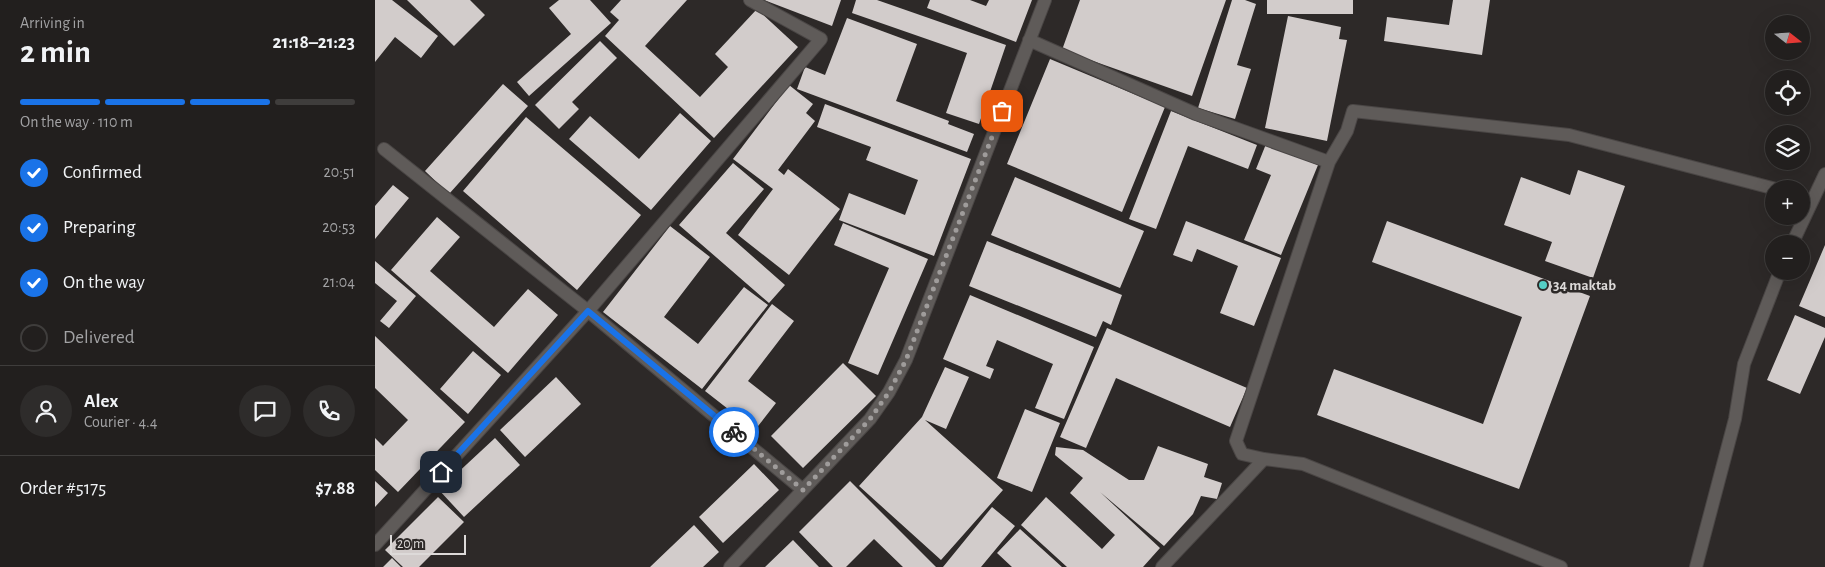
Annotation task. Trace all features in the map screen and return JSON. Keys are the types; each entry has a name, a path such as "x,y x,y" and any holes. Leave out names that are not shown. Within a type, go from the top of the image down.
{"street":[{"path":"375,545 588,311 821,39 750,0"},
{"path":"731,567 870,419 889,392 906,360 1045,0"},
{"path":"1029,40 1196,114 1329,162"},
{"path":"1561,567 1303,464 1242,454 1236,441 1329,162 1347,131 1353,111 1569,135 1765,186"},
{"path":"384,149 588,311 803,490"},
{"path":"1810,193 1825,174"},
{"path":"1696,567 1735,419 1744,364 1777,280"},
{"path":"1161,567 1264,459"}],"building":[{"path":"375,0 392,0 438,36 421,58 395,37 375,62"},
{"path":"407,0 470,0 485,15 454,46"},
{"path":"559,0 590,0 611,23 529,96 517,82 571,34 549,8"},
{"path":"621,0 687,0 645,46 700,97 728,67 715,54 757,9 798,47 714,138 605,36 619,20 610,12"},
{"path":"764,0 841,0 832,26"},
{"path":"856,0 877,0 1006,45 979,124 946,113 967,53 852,13"},
{"path":"930,0 970,0 986,6 989,0 1032,0 1016,42 927,8"},
{"path":"1080,0 1226,0 1192,96 1062,50"},
{"path":"1232,0 1245,0 1256,4 1237,65 1251,69 1235,119 1198,108"},
{"path":"1267,0 1353,0 1353,14 1267,14"},
{"path":"1453,0 1490,0 1482,55 1384,41 1387,17 1449,25"},
{"path":"1288,16 1341,27 1339,39 1347,40 1327,141 1265,128"},
{"path":"847,18 917,44 896,101 949,121 948,124 974,134 967,152 797,89 805,67 825,75"},
{"path":"600,41 617,58 572,102 579,109 559,129 535,105"},
{"path":"1050,59 1165,107 1122,212 1007,164"},
{"path":"503,84 528,106 449,194 425,171"},
{"path":"789,85 813,104 806,113 815,121 778,170 784,175 788,169 840,209 789,275 738,235 773,189 733,159"},
{"path":"825,104 971,159 934,256 839,220 849,193 905,215 918,180 866,160 871,147 817,127"},
{"path":"1171,111 1257,145 1248,169 1188,146 1156,229 1129,219"},
{"path":"680,113 711,141 651,210 569,139 590,116 639,159"},
{"path":"526,117 641,215 577,290 463,191"},
{"path":"1266,144 1318,165 1281,255 1244,240 1271,175 1256,169"},
{"path":"733,163 764,189 726,233 785,285 769,303 679,225"},
{"path":"1578,170 1625,186 1593,278 1545,261 1552,242 1504,225 1521,177 1570,195"},
{"path":"1015,177 1144,231 1120,288 991,235"},
{"path":"393,185 409,198 375,239 375,206"},
{"path":"437,217 460,237 430,271 494,327 528,289 558,315 508,373 391,270"},
{"path":"1186,221 1281,258 1254,326 1220,313 1238,266 1197,249 1192,262 1173,255"},
{"path":"1387,221 1590,296 1519,489 1317,415 1334,369 1483,424 1522,317 1372,262"},
{"path":"843,223 928,259 878,375 848,363 889,268 834,245"},
{"path":"670,226 710,257 664,317 698,344 744,287 768,305 702,389 603,312"},
{"path":"987,241 1122,295 1111,325 1103,321 1096,337 969,286"},
{"path":"1825,245 1825,317 1799,306"},
{"path":"375,261 416,296 389,328 380,321 397,301 375,283"},
{"path":"970,295 1094,347 1064,419 1035,408 1053,364 997,340 986,366 994,369 990,379 943,359"},
{"path":"772,304 794,321 748,381 776,403 755,430 705,391"},
{"path":"1795,315 1825,328 1825,337 1800,394 1767,380"},
{"path":"1107,328 1247,388 1230,427 1116,378 1086,448 1060,437"},
{"path":"375,336 465,422 398,492 375,470 375,438 383,446 408,420 375,388"},
{"path":"473,351 501,375 468,414 440,389"},
{"path":"843,363 876,396 803,468 771,436"},
{"path":"945,367 969,377 946,429 925,420 1003,490 941,560 859,486 922,417"},
{"path":"556,377 581,404 525,457 500,430"},
{"path":"1025,409 1060,423 1032,492 997,478"},
{"path":"495,438 520,465 464,517 439,490"},
{"path":"1158,446 1208,464 1204,477 1222,483 1217,499 1201,496 1193,514 1164,546 1100,492 1160,548 1143,567 1067,567 1021,525 1046,497 1102,549 1115,535 1070,493 1083,478 1055,455 1056,447 1083,450 1129,480 1144,480"},
{"path":"754,464 779,490 723,543 699,517"},
{"path":"375,481 388,493 375,507"},
{"path":"850,481 936,567 903,567 874,539 846,567 833,567 799,532"},
{"path":"438,497 464,522 419,567 403,567 385,550"},
{"path":"992,507 1015,526 981,567 943,567"},
{"path":"694,525 719,552 703,567 650,567"},
{"path":"1020,529 1062,567 1012,567 997,553"},
{"path":"793,540 819,567 765,567"},
{"path":"392,558 401,567 383,567"}],"way so far":[{"path":"734,432 803,490 870,419 889,392 906,360 1002,111"}],"place":[{"name":"34 maktab","path":"1543,285"}],"route":[{"path":"441,472 588,311 734,432"}]}
